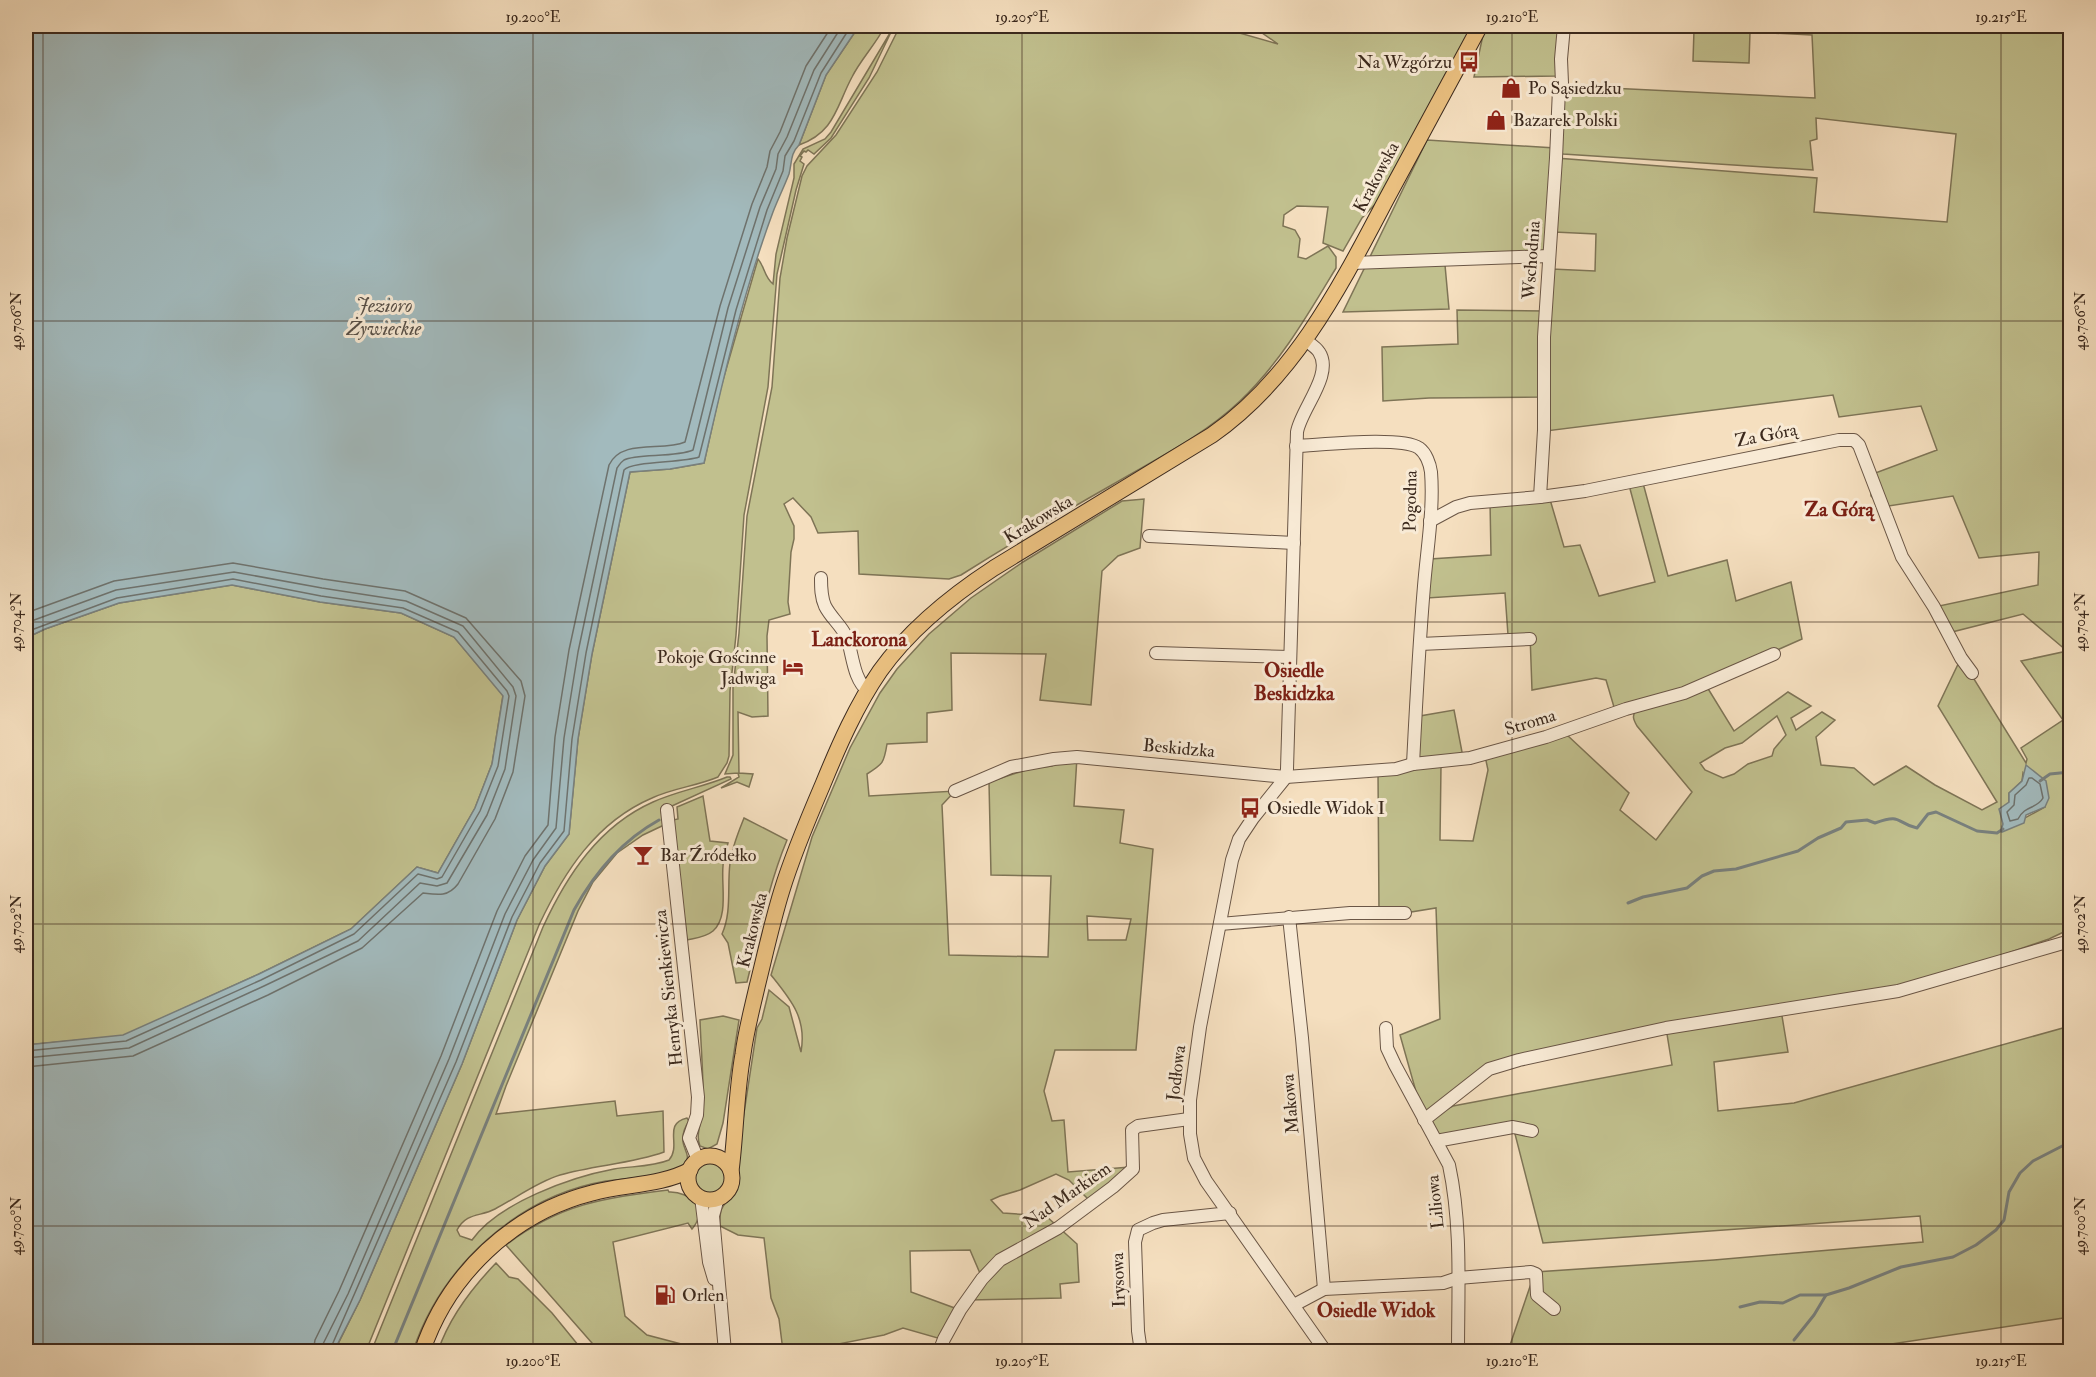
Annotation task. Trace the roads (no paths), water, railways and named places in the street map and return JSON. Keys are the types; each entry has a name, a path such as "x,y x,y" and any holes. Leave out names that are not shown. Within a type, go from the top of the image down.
{"main road":[{"name":"Krakowska","path":"731,1171 735,1113 747,1028 781,892 834,757 881,669 903,644 952,597 994,568 1225,426 1265,388 1305,340 1327,308 1480,26"},
{"name":"Krakowska","path":"700,1162 724,1145 735,1113"},
{"path":"422,1352 438,1314 455,1287 481,1256 514,1229 553,1206 608,1189 642,1185 679,1175 700,1162 724,1161 731,1171 732,1182 729,1189 718,1198 707,1199 696,1193 642,1185"},
{"path":"696,1193 688,1180 700,1162"}],"street":[{"name":"Wschodnia","path":"1540,497 1544,430 1544,337 1564,26"},
{"path":"1353,263 1549,256"},
{"path":"1286,777 1298,423 1321,380 1323,367 1319,351 1305,340"},
{"name":"Za Górą","path":"1430,521 1456,507 1470,503 1540,497 1585,490 1839,440 1854,440 1859,445 1902,557 1972,673"},
{"name":"Pogodna","path":"1296,446 1393,442 1419,448 1429,462 1431,471 1430,521 1413,764"},
{"path":"1149,536 1294,543"},
{"path":"821,578 821,590 826,607 843,632 858,678 868,691"},
{"path":"1420,644 1530,639"},
{"path":"1156,653 1290,657"},
{"name":"Stroma","path":"1286,777 1396,770 1413,764 1470,758 1684,693 1774,654"},
{"name":"Beskidzka","path":"956,791 1011,767 1077,757 1286,777"},
{"name":"Jodłowa","path":"1286,777 1253,818 1234,849 1200,1027 1188,1119 1194,1158 1206,1180 1326,1352"},
{"name":"Henryka Sienkiewicza","path":"667,810 698,1097 697,1115 690,1141 700,1162"},
{"path":"1220,924 1350,912 1405,913"},
{"name":"Makowa","path":"1289,917 1302,1038 1323,1289"},
{"path":"1424,1120 1489,1070 1520,1059 1665,1028 1898,991 2070,941"},
{"name":"Liliowa","path":"1386,1028 1388,1048 1449,1165 1453,1182 1458,1278 1458,1352"},
{"name":"Nad Markiem","path":"939,1352 960,1310 982,1278 1000,1260 1058,1228 1133,1169 1132,1130 1138,1126 1188,1119"},
{"path":"1436,1141 1513,1126 1532,1131"},
{"path":"696,1193 709,1262 719,1299"},
{"path":"718,1198 713,1216 725,1352"},
{"name":"Irysowa","path":"1141,1352 1138,1332 1135,1242 1138,1230 1163,1220 1230,1213"},
{"path":"1294,1305 1323,1289 1443,1283 1458,1278 1536,1274 1537,1295 1554,1309"}],"water":[{"name":"Jezioro Żywieckie","path":"26,26 859,26 826,75 793,155 789,174 762,243 743,305 704,463 670,469 630,472 592,654 578,739 569,834 545,866 517,920 462,1064 360,1300 334,1351 26,1351 26,1045 123,1035 259,974 351,929 417,867 438,873 475,808 492,764 503,696 454,637 401,613 320,602 232,585 119,603 26,638"},
{"path":"2026,765 2046,781 2049,798 2045,807 2026,815 2024,823 2002,832 2003,824 1999,809 2009,802 2009,793 2022,781"}],"waterway":[{"path":"2040,781 2050,774 2070,772"},
{"path":"1628,903 1643,897 1687,888 1702,876 1714,871 1736,869 1798,851 1818,838 1841,828 1846,822 1867,820 1875,823 1895,819 1917,828 1928,814 1936,812 1977,831 1997,833 2003,829"},
{"path":"392,1352 574,910 600,870 610,859 645,828 659,820"},
{"path":"1740,1307 1760,1302 1783,1303 1800,1295 1826,1295 1901,1267 1953,1257 1976,1245 1996,1230 2004,1220 2009,1192 2020,1173 2033,1161 2070,1142"},
{"path":"1794,1340 1814,1315 1826,1295"}],"place":[{"name":"Na Wzgórzu","path":"1469,62"},
{"name":"Po Sąsiedzku","path":"1511,88"},
{"name":"Bazarek Polski","path":"1496,120"},
{"name":"Pokoje Gościnne Jadwiga","path":"793,667"},
{"name":"Osiedle Widok I","path":"1250,808"},
{"name":"Bar Źródełko","path":"643,855"},
{"name":"Orlen","path":"665,1295"}],"district":[{"name":"Za Górą","path":"1839,509"},
{"name":"Lanckorona","path":"859,639"},
{"name":"Osiedle Beskidzka","path":"1294,682"},
{"name":"Osiedle Widok","path":"1376,1310"}]}
